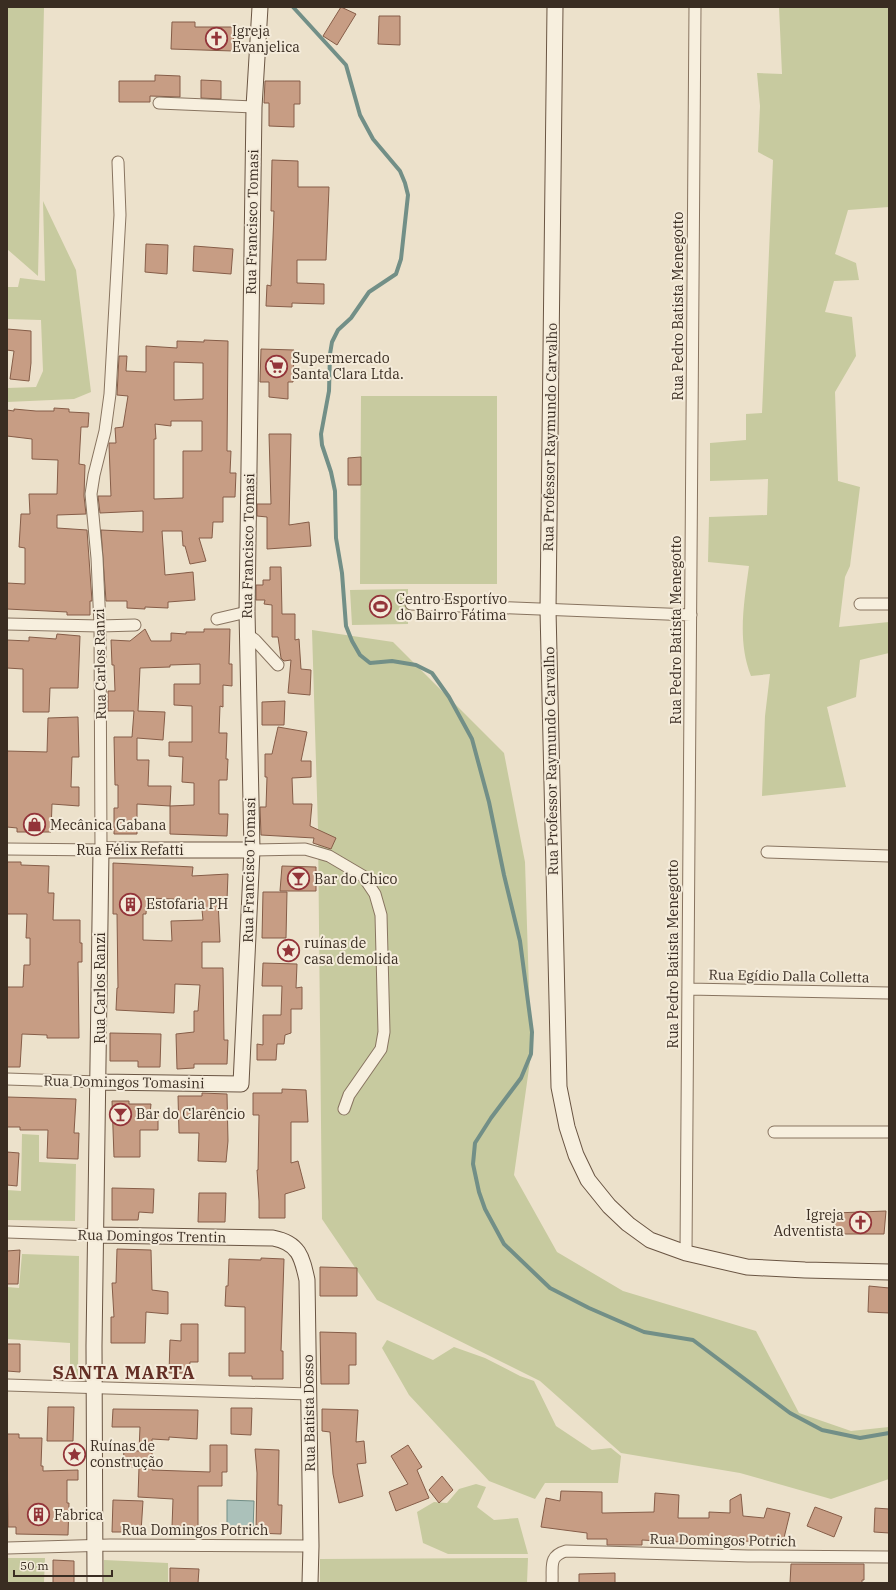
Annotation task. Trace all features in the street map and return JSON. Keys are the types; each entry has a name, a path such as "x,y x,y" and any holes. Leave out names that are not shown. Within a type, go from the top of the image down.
{"main road":[{"name":"Rua Francisco Tomasi","path":"241,1084 252,850 247,612 254,107 260,7"},
{"name":"Rua Professor Raymundo Carvalho","path":"555,7 548,610 559,1087 567,1127 576,1155 588,1180 609,1206 628,1224 650,1240 686,1253 747,1266 805,1270 889,1272"},
{"name":"Rua Félix Refatti","path":"101,850 252,850"},
{"name":"Rua Carlos Ranzi","path":"95,1583 96,1235 101,850"},
{"name":"Rua Domingos Tomasini","path":"99,1082 241,1084"},
{"name":"Rua Domingos Trentin","path":"96,1235 273,1238 283,1240 294,1246"},
{"name":"Rua Batista Dosso","path":"294,1246 302,1259 307,1280 311,1546 310,1583"}],"street":[{"name":"Rua Pedro Batista Menegotto","path":"686,1253 695,7"},
{"path":"159,103 254,107"},
{"name":"Rua Carlos Ranzi","path":"101,850 100,626 97,558 91,494 105,431 110,394 120,215 118,162"},
{"path":"411,604 691,615"},
{"path":"860,604 889,604"},
{"path":"217,619 247,612"},
{"path":"7,624 100,626 135,625"},
{"path":"247,634 255,640 278,665"},
{"path":"252,850 305,849 329,856 362,876 375,894 381,915 383,1038 381,1049 349,1095 344,1110"},
{"name":"Rua Félix Refatti","path":"7,850 101,850"},
{"path":"767,852 889,856"},
{"name":"Rua Egídio Dalla Colletta","path":"688,989 889,993"},
{"name":"Rua Domingos Tomasini","path":"7,1079 99,1082"},
{"path":"774,1132 889,1132"},
{"name":"Rua Domingos Trentin","path":"7,1232 96,1235"},
{"path":"7,1385 309,1394"},
{"name":"Rua Domingos Potrich","path":"7,1548 95,1546 311,1546"},
{"name":"Rua Domingos Potrich","path":"552,1583 553,1559 557,1554 566,1551 748,1556 889,1556"}],"green space":[{"path":"7,7 44,7 38,276 7,249"},
{"path":"779,7 889,7 889,207 848,210 835,254 856,263 859,280 834,281 825,312 852,317 856,356 835,392 838,481 860,487 850,566 845,577 839,627 889,622 889,653 860,660 856,697 827,707 846,787 762,796 765,716 770,674 751,676 744,649 743,622 749,566 708,562 709,517 767,515 768,479 710,481 710,443 746,440 746,414 762,413 773,160 758,152 760,106 757,73 782,74"},
{"path":"43,201 76,270 91,392 74,399 7,402 7,388 36,387 43,371 41,320 7,319 7,287 18,287 20,278 45,281"},
{"path":"361,396 497,396 497,584 360,584"},
{"name":"Centro Esportívo do Bairro Fátima","path":"408,589 408,624 352,625 350,590"},
{"path":"312,630 393,642 504,753 525,862 531,1054 514,1175 557,1252 623,1291 756,1331 799,1413 851,1431 889,1427 889,1479 831,1499 740,1473 621,1453 540,1381 377,1300 322,1219 318,829"},
{"path":"22,1134 39,1135 39,1162 76,1164 75,1221 7,1220 7,1190 21,1191"},
{"path":"22,1254 79,1256 78,1377 70,1375 70,1343 7,1339 7,1287 19,1288"},
{"path":"387,1340 433,1360 454,1347 485,1358 520,1376 534,1381 556,1426 592,1450 611,1448 621,1456 618,1483 545,1483 535,1499 489,1481 409,1395 382,1348"},
{"path":"476,1484 486,1487 477,1507 494,1520 518,1518 528,1554 448,1554 423,1543 417,1512 434,1502 447,1503 459,1489"},
{"path":"7,1558 45,1558 44,1582 7,1583"},
{"path":"528,1558 527,1583 320,1583 320,1559"},
{"path":"104,1560 168,1563 168,1583 104,1583"}],"water":[{"path":"227,1500 254,1501 253,1531 227,1531"}],"building":[{"path":"341,7 356,14 337,45 323,36"},
{"path":"379,16 400,16 400,45 378,44"},
{"path":"172,22 195,22 195,27 234,27 233,51 171,49"},
{"path":"155,75 180,76 180,97 150,96 150,102 119,102 119,81 155,81"},
{"path":"201,80 221,81 221,99 201,98"},
{"path":"265,81 300,81 300,104 294,104 294,127 269,126 269,103 264,103"},
{"path":"272,160 298,161 298,187 329,187 326,260 297,260 297,283 324,284 324,304 292,303 292,307 266,306 267,285 271,286 273,238 274,211 271,211"},
{"path":"146,244 168,245 167,274 145,272"},
{"path":"194,246 233,249 231,274 193,271"},
{"path":"7,329 31,331 31,363 29,381 10,379 14,351 7,350"},
{"path":"204,340 228,341 227,451 231,451 230,473 236,473 235,497 223,497 223,522 213,522 212,538 199,538 206,561 190,564 185,546 183,546 182,531 162,531 165,575 193,572 195,600 168,602 168,608 145,607 145,609 127,608 127,601 106,601 101,530 143,532 143,511 100,513 98,496 111,496 109,443 116,443 115,428 123,427 128,396 117,395 119,356 127,356 126,371 146,372 146,346 177,348 177,341 204,342","holes":["174,362 203,363 203,399 174,400","171,421 202,421 202,451 183,451 183,498 154,499 155,424 171,426"]},
{"name":"Supermercado Santa Clara Ltda.","path":"261,349 294,350 293,382 288,382 288,399 269,397 269,382 260,382"},
{"path":"54,408 69,409 69,412 89,413 88,427 81,427 79,464 85,465 84,496 86,514 57,515 57,528 87,530 92,601 90,601 90,615 67,615 67,612 7,609 7,583 25,584 25,548 19,547 21,514 30,514 29,494 57,494 58,460 32,459 32,439 7,436 7,410 54,411"},
{"path":"269,434 291,434 289,525 309,522 311,546 267,549 267,517 257,516 257,504 271,504"},
{"path":"361,457 361,485 348,485 348,458"},
{"path":"270,567 281,567 282,614 295,614 295,640 299,639 301,669 311,670 310,695 288,693 291,660 284,661 281,658 278,637 272,637 272,605 264,604 265,600 256,600 256,585 263,585 263,580 270,580"},
{"path":"145,629 151,641 171,641 171,633 186,634 186,632 204,632 204,629 230,629 229,664 232,664 232,686 223,685 223,707 220,706 219,733 227,733 227,780 219,780 219,814 228,814 227,836 170,834 170,806 137,804 137,834 114,834 114,808 118,808 118,785 115,785 114,737 132,737 134,711 108,711 108,691 115,691 111,640 130,641","holes":["200,664 200,684 174,684 174,705 192,706 192,742 169,742 169,756 183,757 182,782 194,783 194,805 170,806 171,786 148,786 149,760 137,760 137,738 163,740 165,712 138,711 140,668"]},
{"path":"57,634 80,636 78,688 50,688 49,712 23,712 23,669 7,668 7,640 29,641 29,637 56,639"},
{"path":"285,701 284,725 262,725 262,702"},
{"path":"78,717 79,757 72,757 71,787 79,787 79,806 52,804 51,832 17,832 17,828 7,827 7,751 47,752 48,718"},
{"path":"278,727 307,732 301,761 311,761 311,777 292,778 293,804 312,804 310,826 336,838 331,849 313,843 314,838 261,835 260,807 266,807 267,777 265,777 265,754 272,754"},
{"path":"7,862 21,862 21,865 49,866 48,893 54,893 53,920 80,920 80,943 82,943 82,962 78,962 79,1038 47,1038 47,1035 22,1034 20,1067 7,1067 7,987 23,987 24,965 30,965 30,938 26,938 27,914 7,914"},
{"path":"113,863 193,867 192,876 228,874 227,900 218,901 220,942 202,942 202,968 223,968 224,1040 228,1040 227,1064 194,1064 194,1068 177,1069 176,1034 194,1032 194,1011 198,1011 200,985 175,984 174,1013 116,1010 118,988 117,914 113,914","holes":["147,898 201,900 203,920 171,921 172,941 143,940 143,914 146,914"]},
{"name":"Bar do Chico","path":"282,866 316,867 316,891 280,891"},
{"path":"263,892 287,892 286,938 262,938"},
{"path":"263,963 297,964 296,988 302,987 302,1009 291,1009 291,1033 285,1035 284,1044 277,1044 276,1060 257,1060 257,1044 263,1045 263,1015 281,1015 282,986 262,986"},
{"path":"110,1033 161,1034 160,1067 138,1067 138,1061 110,1061"},
{"path":"282,1089 306,1090 308,1122 291,1122 291,1163 298,1161 305,1188 285,1194 285,1218 259,1218 257,1170 259,1115 253,1115 253,1093 282,1093"},
{"path":"202,1093 227,1094 228,1141 226,1162 198,1161 199,1133 179,1133 178,1096 202,1096"},
{"path":"7,1097 76,1099 74,1133 79,1133 78,1159 47,1158 48,1130 20,1130 20,1127 7,1127"},
{"path":"112,1101 129,1101 129,1104 151,1104 150,1114 158,1114 158,1130 140,1130 140,1157 114,1157"},
{"path":"7,1152 19,1153 17,1186 7,1185"},
{"path":"112,1188 154,1189 153,1213 139,1212 138,1220 112,1220"},
{"path":"199,1193 226,1193 225,1222 198,1222"},
{"name":"Igreja Adventista","path":"886,1211 884,1234 835,1234 835,1213"},
{"path":"117,1249 151,1250 152,1290 168,1292 168,1314 146,1312 145,1343 111,1343 111,1317 114,1317 112,1283 116,1283"},
{"path":"20,1250 18,1284 7,1284 7,1251"},
{"path":"261,1258 284,1259 281,1351 283,1351 283,1379 252,1379 252,1376 229,1376 229,1353 245,1353 245,1307 225,1306 226,1286 228,1286 229,1259 261,1260"},
{"path":"320,1267 357,1268 357,1296 320,1296"},
{"path":"869,1286 889,1288 889,1313 868,1312"},
{"path":"181,1324 198,1324 198,1362 190,1362 189,1373 169,1373 170,1340 181,1341"},
{"path":"320,1332 356,1333 356,1365 349,1365 349,1384 321,1384"},
{"path":"7,1344 20,1344 20,1372 7,1371"},
{"path":"48,1407 74,1407 73,1441 47,1441"},
{"path":"231,1408 252,1408 251,1435 231,1434"},
{"path":"113,1409 198,1410 197,1439 169,1437 169,1440 152,1439 152,1470 210,1472 210,1445 227,1445 227,1472 222,1472 222,1486 198,1486 198,1528 172,1527 173,1499 138,1497 139,1467 123,1467 124,1450 139,1451 140,1427 112,1427"},
{"path":"322,1409 358,1410 356,1442 364,1441 366,1463 357,1464 363,1496 339,1503 333,1474 330,1432 322,1431"},
{"path":"7,1434 19,1434 19,1438 42,1438 41,1466 43,1466 43,1471 78,1470 78,1480 67,1480 67,1503 69,1503 68,1535 16,1534 16,1527 8,1527"},
{"path":"408,1445 422,1467 417,1470 429,1498 396,1511 389,1492 408,1484 391,1456"},
{"path":"255,1449 279,1450 278,1505 282,1505 281,1534 256,1533 257,1473"},
{"path":"442,1476 453,1490 439,1503 429,1490"},
{"path":"561,1491 602,1492 602,1513 654,1512 655,1493 679,1495 678,1518 709,1518 709,1512 730,1513 730,1500 741,1494 743,1516 764,1518 767,1508 790,1513 783,1542 765,1538 765,1542 744,1541 744,1545 730,1545 730,1541 678,1542 642,1540 642,1545 607,1545 607,1539 587,1539 587,1533 541,1527 546,1498 560,1501"},
{"path":"113,1500 143,1501 141,1532 112,1532"},
{"path":"815,1507 842,1517 834,1537 807,1526"},
{"path":"875,1508 889,1509 889,1533 874,1532"},
{"path":"53,1560 74,1561 74,1583 53,1583"},
{"path":"791,1564 864,1564 864,1580 862,1580 862,1583 790,1583"},
{"path":"170,1568 199,1569 198,1583 170,1583"},
{"path":"615,1573 615,1583 579,1583 579,1574"}],"waterway":[{"path":"293,7 346,65 360,115 373,139 400,171 408,195 401,259 396,274 369,292 351,318 338,330 332,342 330,354 329,391 321,434 322,445 331,472 335,491 336,538 342,573 346,626 360,655 370,663 392,661 416,665 432,673 449,697 472,739 489,802 504,875 520,941 532,1032 531,1054 521,1078 491,1118 475,1143 473,1164 479,1192 485,1209 504,1244 550,1288 589,1308 644,1332 693,1340 790,1413 822,1430 860,1438 889,1433"}],"place":[{"name":"Igreja Evanjelica","path":"217,39"},
{"name":"Supermercado Santa Clara Ltda.","path":"277,366"},
{"name":"Centro Esportívo do Bairro Fátima","path":"380,607"},
{"name":"Mecânica Gabana","path":"34,825"},
{"name":"Bar do Chico","path":"298,879"},
{"name":"Estofaria PH","path":"130,904"},
{"name":"ruínas de casa demolida","path":"288,951"},
{"name":"Bar do Clarêncio","path":"121,1114"},
{"name":"Igreja Adventista","path":"860,1223"},
{"name":"Ruínas de construção","path":"75,1454"},
{"name":"Fabrica","path":"39,1515"}],"district":[{"name":"SANTA MARTA","path":"124,1373"}]}
